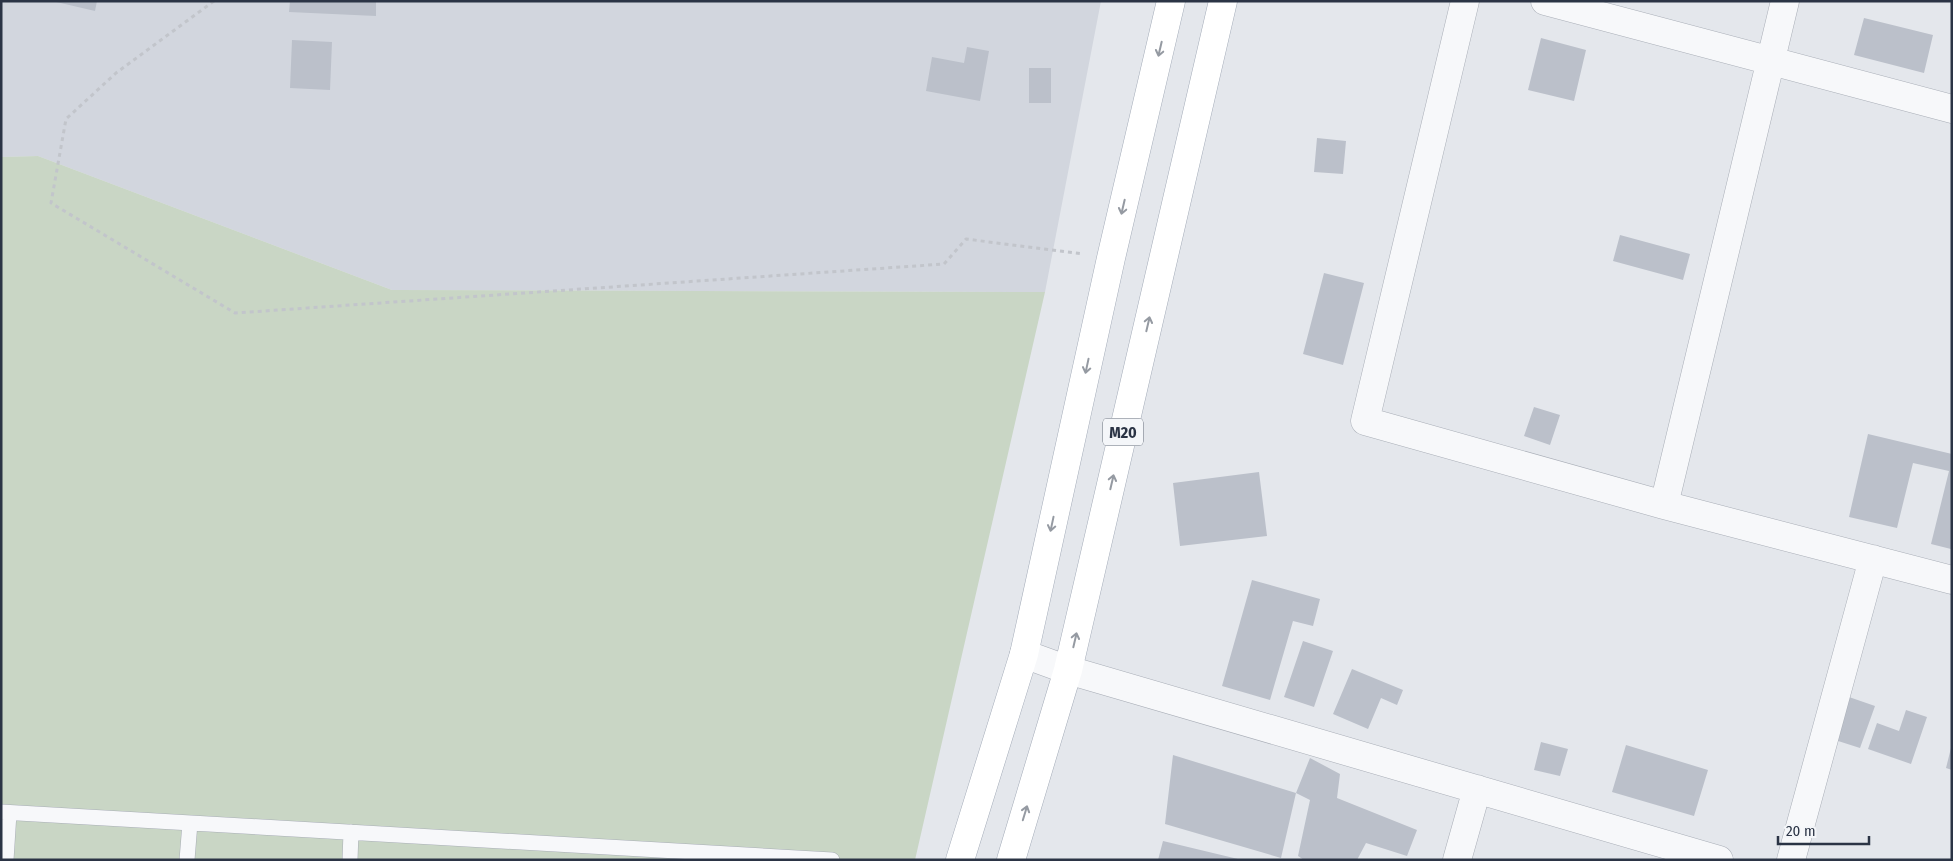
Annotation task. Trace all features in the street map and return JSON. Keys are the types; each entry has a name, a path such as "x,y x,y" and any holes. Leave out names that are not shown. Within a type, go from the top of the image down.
{"main road":[{"path":"960,860 1024,654 1111,258 1171,1"},
{"name":"M20","path":"1011,860 1068,670 1223,1"}],"street":[{"path":"1465,1 1365,422 1664,506 1952,580"},
{"path":"1545,1 1952,109"},
{"path":"1664,506 1785,1"},
{"path":"1791,860 1873,560"},
{"path":"1024,654 1068,670 1719,860"},
{"path":"1457,860 1477,789"}],"lane":[{"path":"6,860 5,812 832,860"},
{"path":"188,860 190,823"},
{"path":"350,860 351,832"}],"path":[{"path":"214,1 116,73 66,120 51,203 234,314 944,264 966,239 1111,258"}],"shaded area":[{"path":"1,1 1101,1 1045,292 392,290 38,156 1,157"}],"green space":[{"path":"38,156 392,290 1045,292 915,860 1,860 1,157"}],"building":[{"path":"52,1 97,1 95,11"},
{"path":"290,1 376,1 376,16 289,12"},
{"path":"1864,18 1933,35 1924,73 1854,55"},
{"path":"1541,38 1586,50 1574,101 1528,90"},
{"path":"292,40 332,42 330,90 290,88"},
{"path":"967,47 989,51 980,101 926,91 932,57 964,63"},
{"path":"1029,68 1051,68 1051,103 1029,103"},
{"path":"1317,138 1346,141 1343,174 1314,172"},
{"path":"1620,235 1690,254 1683,280 1613,261"},
{"path":"1324,273 1364,283 1343,365 1303,354"},
{"path":"1534,407 1560,415 1550,445 1524,436"},
{"path":"1868,434 1952,454 1951,549 1931,544 1949,471 1913,463 1897,528 1849,517"},
{"path":"1259,472 1267,536 1180,546 1173,483"},
{"path":"1252,580 1320,599 1313,626 1293,621 1270,700 1222,686"},
{"path":"1303,641 1333,651 1314,707 1284,697"},
{"path":"1352,669 1403,690 1397,705 1381,698 1368,729 1333,714"},
{"path":"1849,697 1875,706 1860,748 1835,740"},
{"path":"1906,710 1927,717 1911,764 1868,749 1877,723 1899,731"},
{"path":"1541,742 1568,749 1560,776 1534,770"},
{"path":"1626,745 1708,770 1694,816 1612,792"},
{"path":"1952,748 1952,770 1946,768"},
{"path":"1173,755 1296,793 1281,858 1165,824"},
{"path":"1310,758 1340,774 1337,798 1417,830 1407,856 1366,843 1357,860 1304,860 1298,856 1310,800 1296,793"},
{"path":"1163,841 1238,859 1238,860 1158,860"}]}
